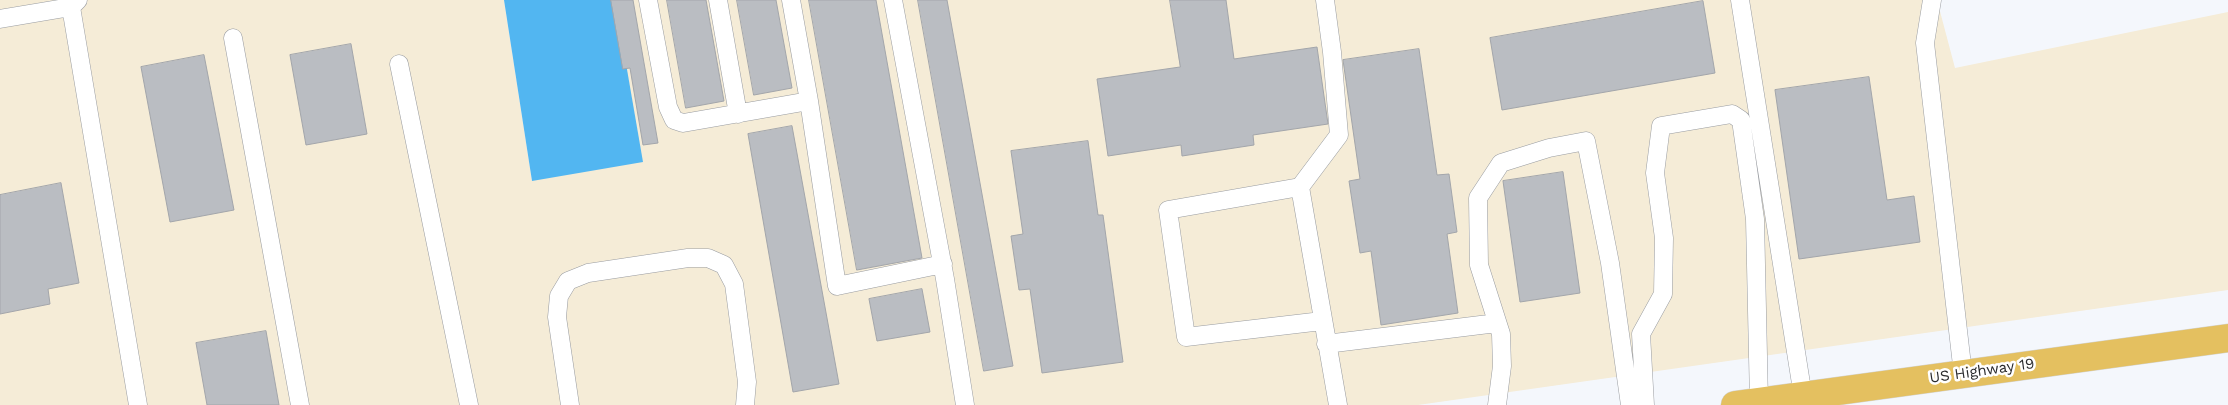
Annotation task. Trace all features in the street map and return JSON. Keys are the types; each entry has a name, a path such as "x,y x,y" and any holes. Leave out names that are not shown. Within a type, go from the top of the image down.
{"highway":[{"name":"US Highway 19","path":"1747,403 2228,338"}],"lane":[{"path":"648,0 668,107 674,120 683,123 809,101"},
{"path":"718,0 738,114"},
{"path":"791,0 809,101 837,286 943,264"},
{"path":"894,0 943,264 966,405"},
{"path":"1322,321 1186,336 1168,210 1300,187 1338,135 1332,52 1325,0"},
{"path":"1740,0 1803,396"},
{"path":"1932,0 1925,43 1963,374"},
{"path":"0,19 75,4 138,405"},
{"path":"233,38 300,405"},
{"path":"399,64 469,405"},
{"path":"1645,405 1641,334 1663,294 1664,238 1655,173 1661,126 1732,114 1741,120 1755,219 1747,403"},
{"path":"1497,405 1502,366 1501,334 1479,265 1478,198 1501,163 1549,148 1586,141 1610,263 1630,405"},
{"path":"1300,187 1338,405"},
{"path":"570,405 557,317 559,296 568,281 588,272 688,258 708,258 724,265 734,284 747,382 745,405"},
{"path":"1326,344 1497,323"}],"shaded area":[{"path":"0,0 504,0 532,181 615,0 1937,0 1955,68 2228,12 2228,290 1418,405 0,405"}],"water":[{"path":"504,0 615,0 643,162 532,181"}],"building":[{"path":"611,0 633,0 658,143 643,145 630,68 623,69"},
{"path":"667,0 706,0 724,101 686,108"},
{"path":"737,0 776,0 792,88 754,95"},
{"path":"809,0 876,0 922,258 857,270"},
{"path":"918,0 947,0 1013,366 984,371"},
{"path":"1170,0 1226,0 1234,59 1317,47 1328,124 1253,135 1254,145 1182,156 1181,145 1108,156 1097,79 1180,67"},
{"path":"1703,1 1715,73 1502,110 1490,38"},
{"path":"351,44 367,134 306,145 290,55"},
{"path":"1419,49 1437,175 1449,174 1457,232 1447,234 1458,313 1381,325 1371,251 1360,253 1349,181 1360,179 1343,60"},
{"path":"204,55 234,210 170,222 141,67"},
{"path":"1869,77 1887,200 1914,196 1920,242 1799,259 1775,90"},
{"path":"792,126 839,384 793,392 748,134"},
{"path":"1088,141 1098,215 1103,215 1123,362 1042,373 1030,289 1019,290 1011,236 1023,234 1011,151"},
{"path":"1563,172 1580,293 1520,302 1503,181"},
{"path":"61,183 79,283 48,289 50,304 0,314 0,195"},
{"path":"922,289 930,332 877,341 869,299"},
{"path":"266,331 279,405 207,405 196,343"}]}
